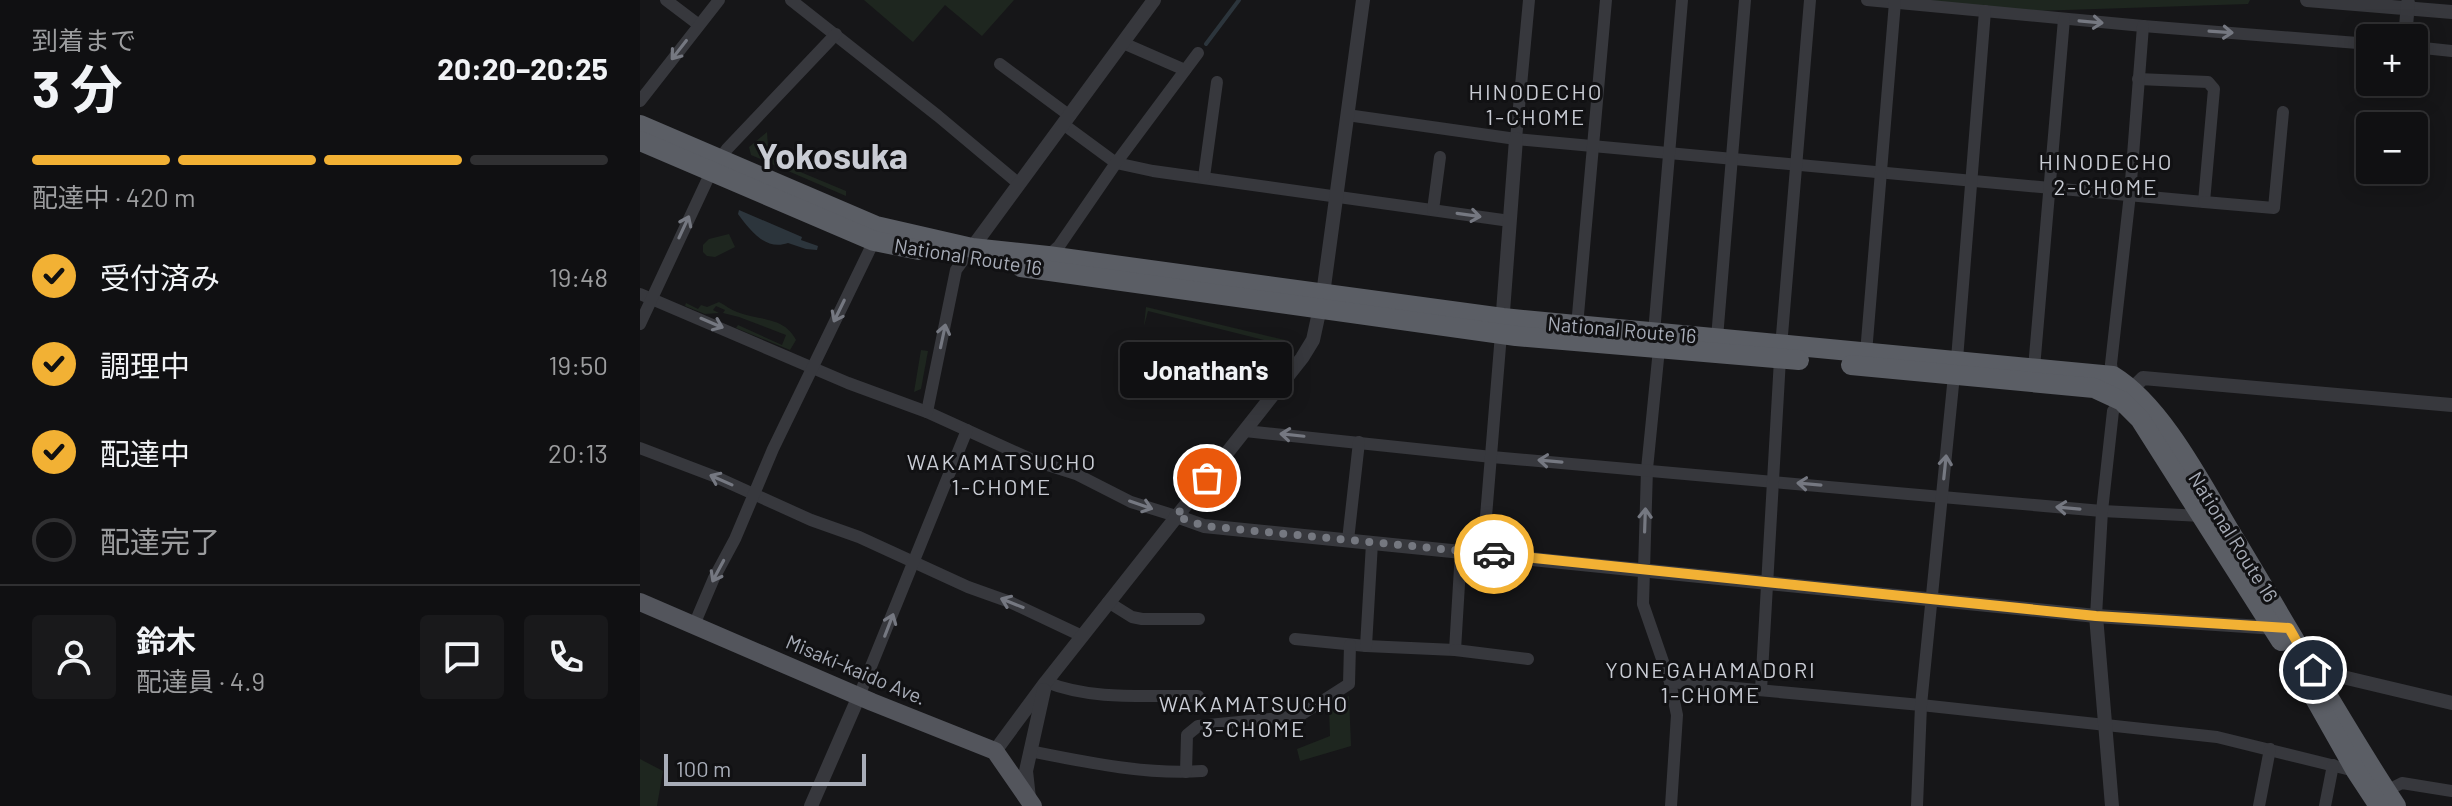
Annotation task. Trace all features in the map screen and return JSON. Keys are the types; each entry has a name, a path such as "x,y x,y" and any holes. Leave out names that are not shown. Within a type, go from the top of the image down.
{"highway":[{"name":"National Route 16","path":"640,125 716,166 874,241 1502,326 1955,367 2034,368 2113,376 2202,516 2281,628"},
{"name":"National Route 16","path":"640,141 876,226 968,253 1048,256 1321,302"},
{"name":"National Route 16","path":"1502,326 1577,326 1656,341 1717,338 1781,352 1866,353 2127,394 2162,423 2281,628 2387,801"},
{"name":"National Route 16","path":"2307,671 2356,771 2387,801"}],"main road":[{"name":"Misaki-kaido Ave.","path":"640,602 995,751"},
{"path":"995,751 1031,802"}],"street":[{"path":"666,0 699,25"},
{"path":"640,101 719,0"},
{"path":"791,0 1019,184"},
{"path":"927,412 956,270 1154,0"},
{"path":"995,751 1313,340 1363,0"},
{"path":"1483,553 1529,0"},
{"path":"1577,326 1606,0"},
{"path":"1671,806 1677,715 1670,682 1643,604 1643,570 1647,469 1682,0"},
{"path":"1717,338 1745,0"},
{"path":"1761,690 1781,352 1810,0"},
{"path":"1867,0 2356,43"},
{"path":"2307,0 2408,4 2452,12"},
{"path":"1866,353 1895,2"},
{"path":"2406,24 2408,4"},
{"path":"1917,806 1921,705 1955,367 1985,11"},
{"path":"2034,368 2064,19"},
{"path":"2113,376 2111,364 2130,194 2143,26"},
{"path":"640,324 646,296 716,166 836,34"},
{"path":"1123,43 1185,70"},
{"path":"2428,48 2452,51"},
{"path":"1048,256 1059,246 1198,53"},
{"path":"1000,64 1116,163 1153,171 1510,221"},
{"path":"2138,79 2208,82 2214,89 2204,202"},
{"path":"1204,177 1217,82"},
{"path":"1347,115 1593,147 2274,208 2283,112"},
{"path":"1433,210 1440,157"},
{"path":"694,625 874,241"},
{"path":"646,296 848,383 927,412 1035,461 1076,474 1131,502 1204,526 2096,616 2281,628"},
{"path":"2112,806 2096,616 2102,511 2113,411 2127,394 2143,378 2452,405"},
{"path":"811,806 967,430"},
{"path":"1245,431 1492,457 1942,497 2202,516"},
{"path":"1348,540 1359,442"},
{"path":"640,448 1010,602 1082,636"},
{"path":"1366,646 1372,543"},
{"path":"1455,650 1461,551"},
{"path":"1108,602 1132,617 1142,619 1199,619"},
{"path":"1295,639 1455,650 1528,659"},
{"path":"1186,772 1187,735 1198,726 1299,716 1349,684 1350,645"},
{"path":"2307,671 2452,703"},
{"path":"1046,682 1065,690 1102,695 1198,696"},
{"path":"1031,802 1026,771 1046,682"},
{"path":"1670,682 2217,737 2356,771"},
{"path":"2259,806 2270,749"},
{"path":"1030,751 1106,765 1202,771"},
{"path":"2325,806 2333,765"},
{"path":"2387,801 2402,783 2452,791"}],"shaded area":[{"path":"864,0 1014,0 982,36 945,5 913,42"},
{"path":"1921,0 2250,0 2248,4 2035,11"},
{"path":"767,132 768,146 782,151 781,155 799,167 798,171 846,191 846,196 751,155 749,147"},
{"path":"739,210 802,237 801,240 818,246 817,250 788,243 765,242 738,214"},
{"path":"729,234 735,247 715,257 703,252 703,245 709,239"},
{"path":"719,302 737,312 778,323 796,340 790,350 736,328 738,325 782,345 786,335 723,313 725,310 716,306 713,310 719,313 705,314 685,306 686,303 698,309 701,305 707,307"},
{"path":"1146,307 1285,340 1285,343 1270,363 1262,355 1272,342 1148,311 1144,326"},
{"path":"921,350 928,351 921,389 914,392"},
{"path":"1349,696 1351,746 1300,761 1297,749 1330,736 1329,707"},
{"path":"640,759 663,771 657,806 640,806"}],"waterway":[{"path":"1206,44 1239,0"}],"way so far":[{"path":"1207,478 1176,516 1204,526 1494,554"}],"place":[{"name":"Jonathan's","path":"1207,478"}],"district":[{"name":"HINODECHO 1-CHOME","path":"1536,104"},
{"name":"Yokosuka","path":"832,156"},
{"name":"HINODECHO 2-CHOME","path":"2106,174"},
{"name":"WAKAMATSUCHO 1-CHOME","path":"1002,474"},
{"name":"YONEGAHAMADORI 1-CHOME","path":"1711,682"},
{"name":"WAKAMATSUCHO 3-CHOME","path":"1254,716"}],"route":[{"path":"1494,554 2096,616 2289,628 2313,670"}]}
